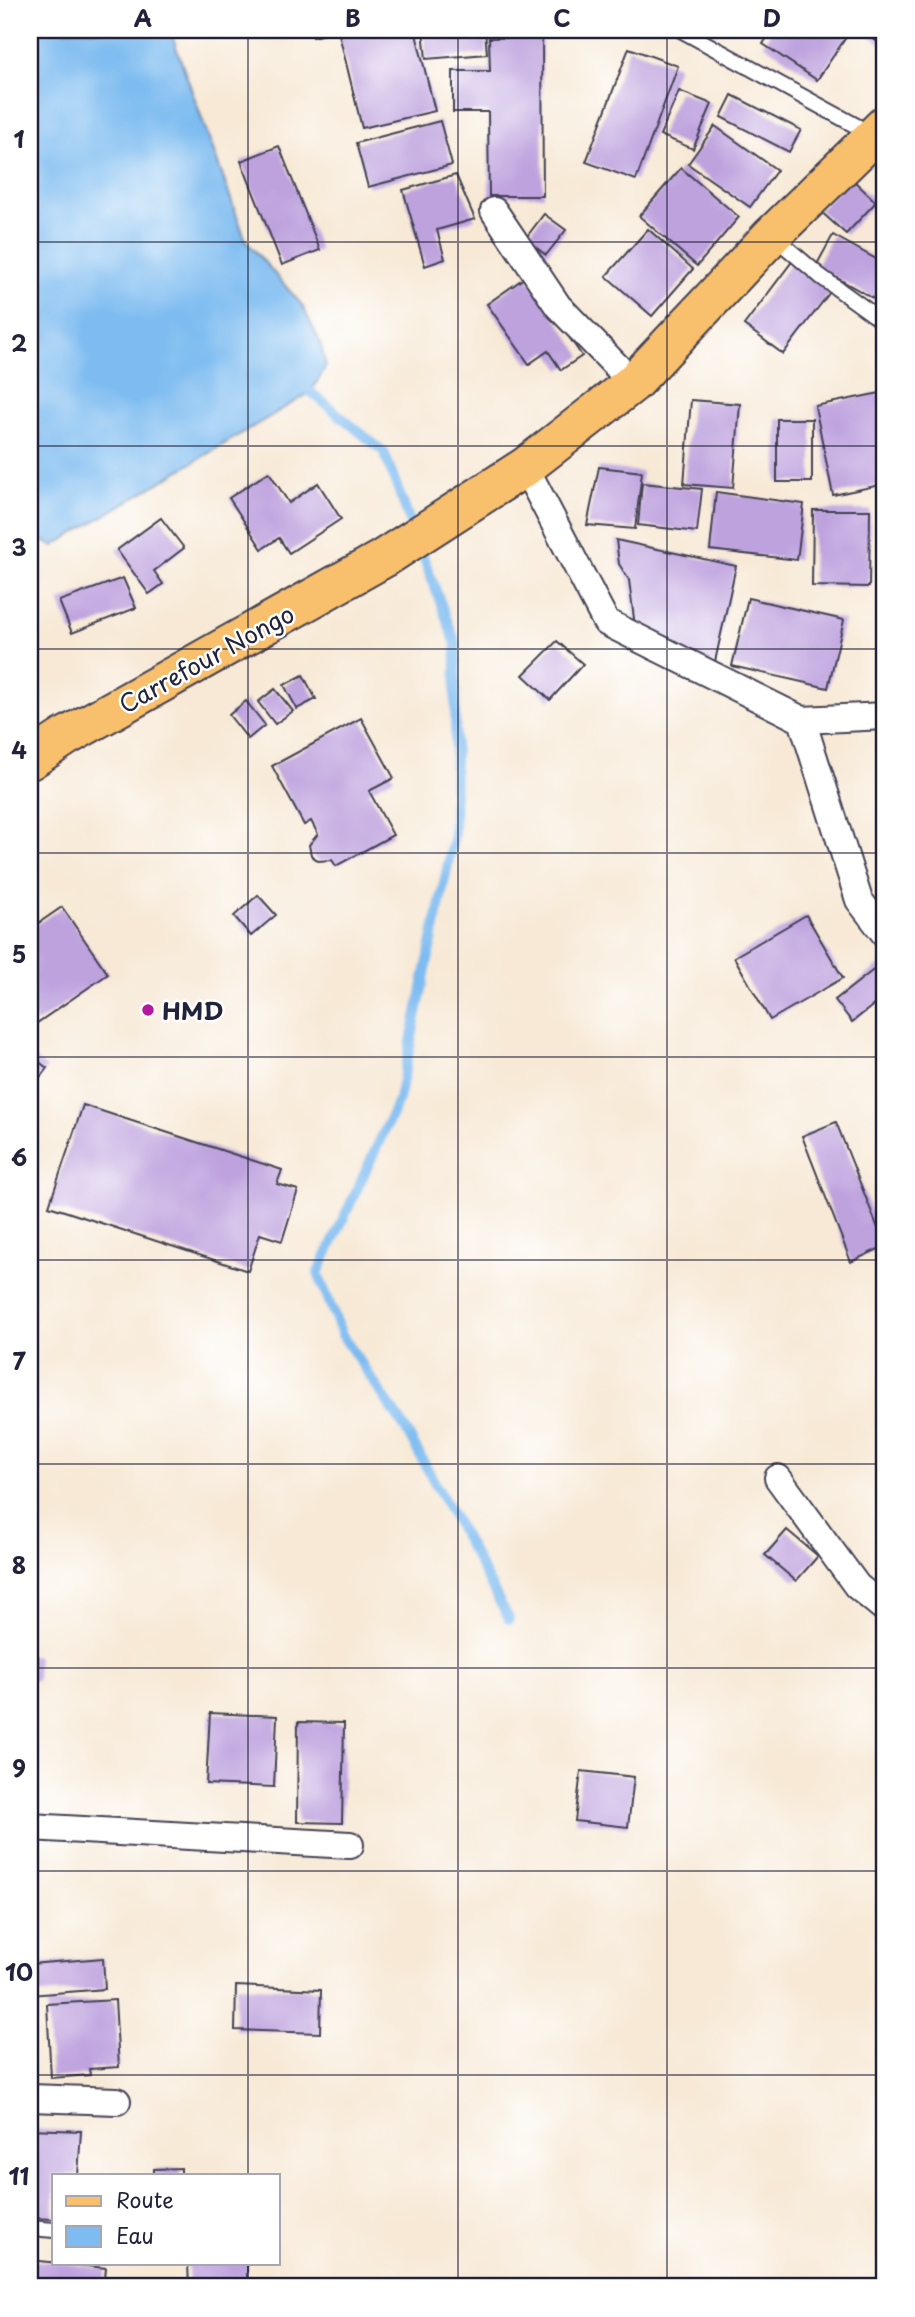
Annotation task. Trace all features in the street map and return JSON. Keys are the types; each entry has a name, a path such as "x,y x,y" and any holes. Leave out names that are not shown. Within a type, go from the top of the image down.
{"main road":[{"name":"Carrefour Nongo","path":"30,760 65,737 384,558 525,467 633,383 772,235 880,131"}],"street":[{"path":"494,211 558,306 633,383"},
{"path":"525,467 606,622 802,720 885,716"},
{"path":"802,720 859,900 885,934"},
{"path":"778,1478 857,1586 885,1609"},
{"path":"30,1827 350,1845"},
{"path":"30,2098 117,2101"}],"lane":[{"path":"681,30 880,131"},
{"path":"772,235 820,276 885,323"},
{"path":"30,2228 52,2230"}],"water":[{"path":"30,30 170,30 246,241 302,305 320,342 326,366 311,392 53,546 30,535"}],"building":[{"path":"313,30 337,30 337,31 313,37"},
{"path":"357,30 415,30 435,111 362,128 339,34"},
{"path":"423,30 485,30 487,54 426,59"},
{"path":"772,30 851,30 817,80 763,44"},
{"path":"867,30 885,30 885,47 865,33"},
{"path":"542,37 543,196 489,196 488,112 453,112 453,71 490,71 489,38"},
{"path":"629,48 678,66 636,180 586,162"},
{"path":"679,91 712,104 693,149 660,135"},
{"path":"732,95 801,130 789,152 721,117"},
{"path":"440,121 452,165 368,187 356,143"},
{"path":"715,126 777,170 750,207 688,164"},
{"path":"279,146 320,250 282,265 241,161"},
{"path":"681,168 739,217 697,266 639,216"},
{"path":"456,175 475,219 437,230 445,259 425,266 403,190"},
{"path":"850,177 876,202 846,234 819,210"},
{"path":"544,214 566,230 546,255 525,239"},
{"path":"648,229 693,269 652,316 606,276"},
{"path":"833,235 885,264 885,305 816,266"},
{"path":"794,259 833,288 783,354 744,325"},
{"path":"527,276 582,356 561,370 548,351 529,364 487,304"},
{"path":"885,392 885,484 833,495 815,406"},
{"path":"691,400 740,404 733,488 684,484"},
{"path":"777,419 812,419 812,482 777,482"},
{"path":"599,467 642,472 635,529 587,525"},
{"path":"269,472 289,503 318,483 341,519 289,553 279,538 262,549 229,498"},
{"path":"642,483 702,489 697,532 638,525"},
{"path":"716,492 804,504 797,560 710,550"},
{"path":"813,510 870,510 869,587 812,586"},
{"path":"161,518 184,548 154,571 163,584 149,594 117,550"},
{"path":"616,540 736,566 714,666 636,634 629,580 619,564"},
{"path":"123,578 136,608 72,633 59,601"},
{"path":"748,598 844,620 828,688 732,666"},
{"path":"557,641 583,664 550,700 523,675"},
{"path":"303,675 316,699 297,709 284,685"},
{"path":"275,689 293,711 275,724 258,702"},
{"path":"246,701 265,725 248,739 229,715"},
{"path":"361,718 394,778 369,791 393,835 336,866 332,860 318,861 311,855 309,845 318,834 311,821 304,825 272,766"},
{"path":"258,895 276,915 251,936 234,916"},
{"path":"62,907 108,974 37,1023 30,1013 30,929"},
{"path":"806,915 843,978 770,1020 734,957"},
{"path":"881,964 885,968 885,996 852,1022 835,1000"},
{"path":"30,1055 47,1068 30,1091"},
{"path":"83,1105 282,1170 277,1184 298,1190 282,1241 260,1234 248,1271 49,1206"},
{"path":"836,1122 885,1246 851,1262 802,1136"},
{"path":"32,1357 33,1379 30,1379"},
{"path":"787,1530 818,1556 796,1581 765,1555"},
{"path":"30,1655 38,1656 37,1681 30,1680"},
{"path":"30,1696 34,1696 32,1743 30,1743"},
{"path":"210,1713 277,1716 274,1787 206,1784"},
{"path":"298,1722 344,1723 342,1823 297,1822"},
{"path":"581,1771 634,1777 628,1827 575,1821"},
{"path":"103,1958 105,1989 30,1995 30,1964"},
{"path":"236,1986 321,1990 320,2033 235,2030"},
{"path":"115,2000 119,2067 89,2069 90,2075 51,2078 47,2004"},
{"path":"30,2013 33,2013 32,2035 30,2035"},
{"path":"30,2129 81,2131 78,2174 52,2174 52,2219 30,2218"},
{"path":"181,2168 181,2174 154,2174 154,2169"},
{"path":"30,2260 106,2268 104,2287 30,2287"},
{"path":"188,2264 247,2264 247,2287 189,2287"}],"waterway":[{"path":"311,392 384,452 456,644 454,835 399,1099 318,1273 342,1335 405,1428 509,1619"}],"place":[{"name":"HMD","path":"148,1010"}]}
